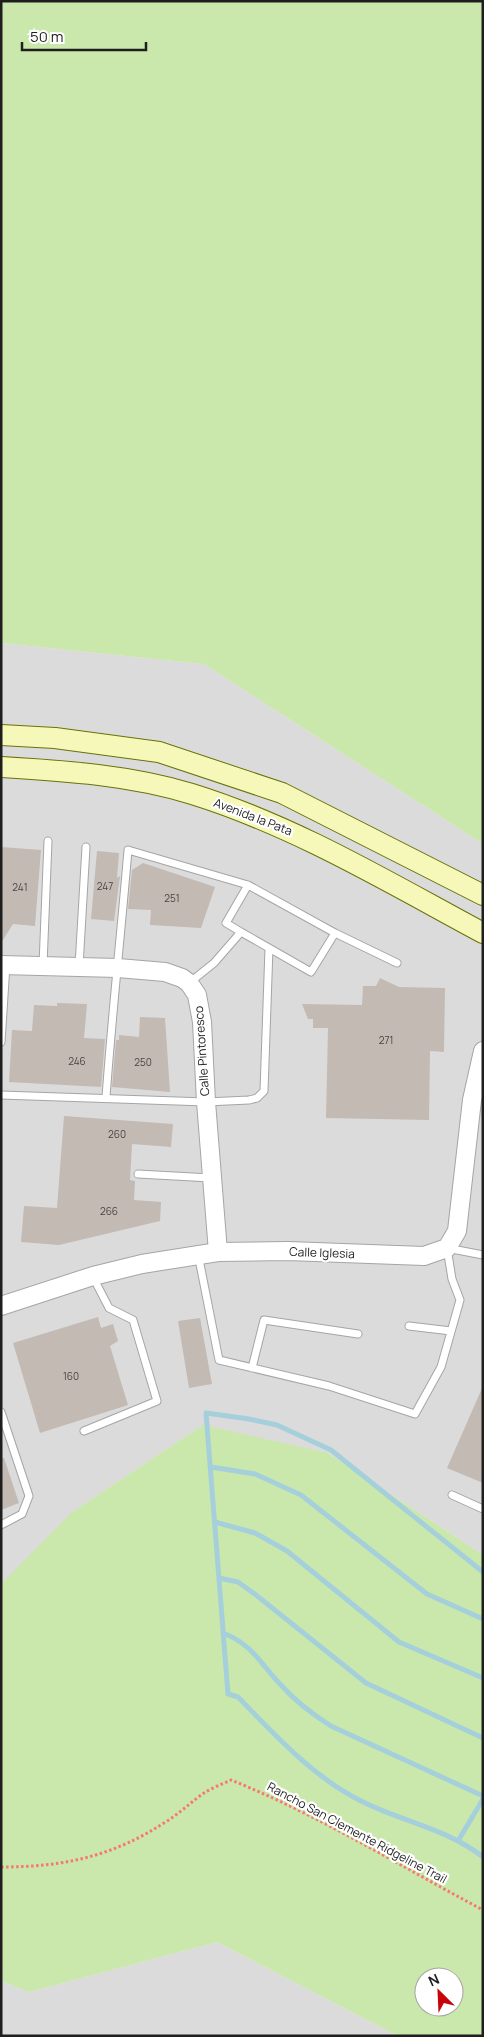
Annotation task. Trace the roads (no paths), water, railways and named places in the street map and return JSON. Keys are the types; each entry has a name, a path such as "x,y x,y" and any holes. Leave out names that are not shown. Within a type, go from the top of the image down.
{"main road":[{"path":"1,735 54,738 169,755 282,793 483,895"},
{"name":"Avenida la Pata","path":"1,767 90,773 191,794 293,832 483,933"}],"street":[{"path":"4,965 118,968 165,972 182,978 189,983"},
{"name":"Calle Pintoresco","path":"189,983 197,995 201,1009 206,1102 218,1252"},
{"path":"447,1248 457,1231 472,1100 483,1051"},
{"name":"Calle Iglesia","path":"1,1306 92,1276 142,1264 198,1254 288,1251 424,1256 447,1248"}],"lane":[{"path":"43,965 48,840"},
{"path":"79,967 86,847"},
{"path":"106,1097 114,987 118,968 128,850 248,885 335,933 397,963"},
{"path":"248,885 226,923 311,972 335,933"},
{"path":"189,983 214,963 241,932"},
{"path":"1,1095 106,1097 206,1102 257,1098 264,1091 268,948"},
{"path":"1,1042 4,965"},
{"path":"138,1174 212,1178"},
{"path":"198,1254 220,1360 329,1386 415,1414 440,1367 460,1300 452,1279 447,1248 483,1255"},
{"path":"84,1431 157,1400 133,1320 109,1308 92,1276"},
{"path":"252,1368 264,1320 358,1334"},
{"path":"409,1326 451,1331"},
{"path":"1,1412 30,1496 22,1514 1,1525"},
{"path":"452,1495 483,1508"}],"waterway":[{"path":"483,1572 331,1450 277,1425 206,1413 228,1694 238,1697 294,1753 325,1779 342,1790 374,1807 454,1839 483,1857"},
{"path":"211,1467 255,1474 301,1495 427,1594 483,1619"},
{"path":"215,1522 255,1533 287,1551 399,1642 483,1678"},
{"path":"219,1578 238,1582 366,1683 483,1738"},
{"path":"223,1633 233,1637 249,1648 292,1696 310,1712 331,1726 483,1796"},
{"path":"458,1841 483,1799"}]}
